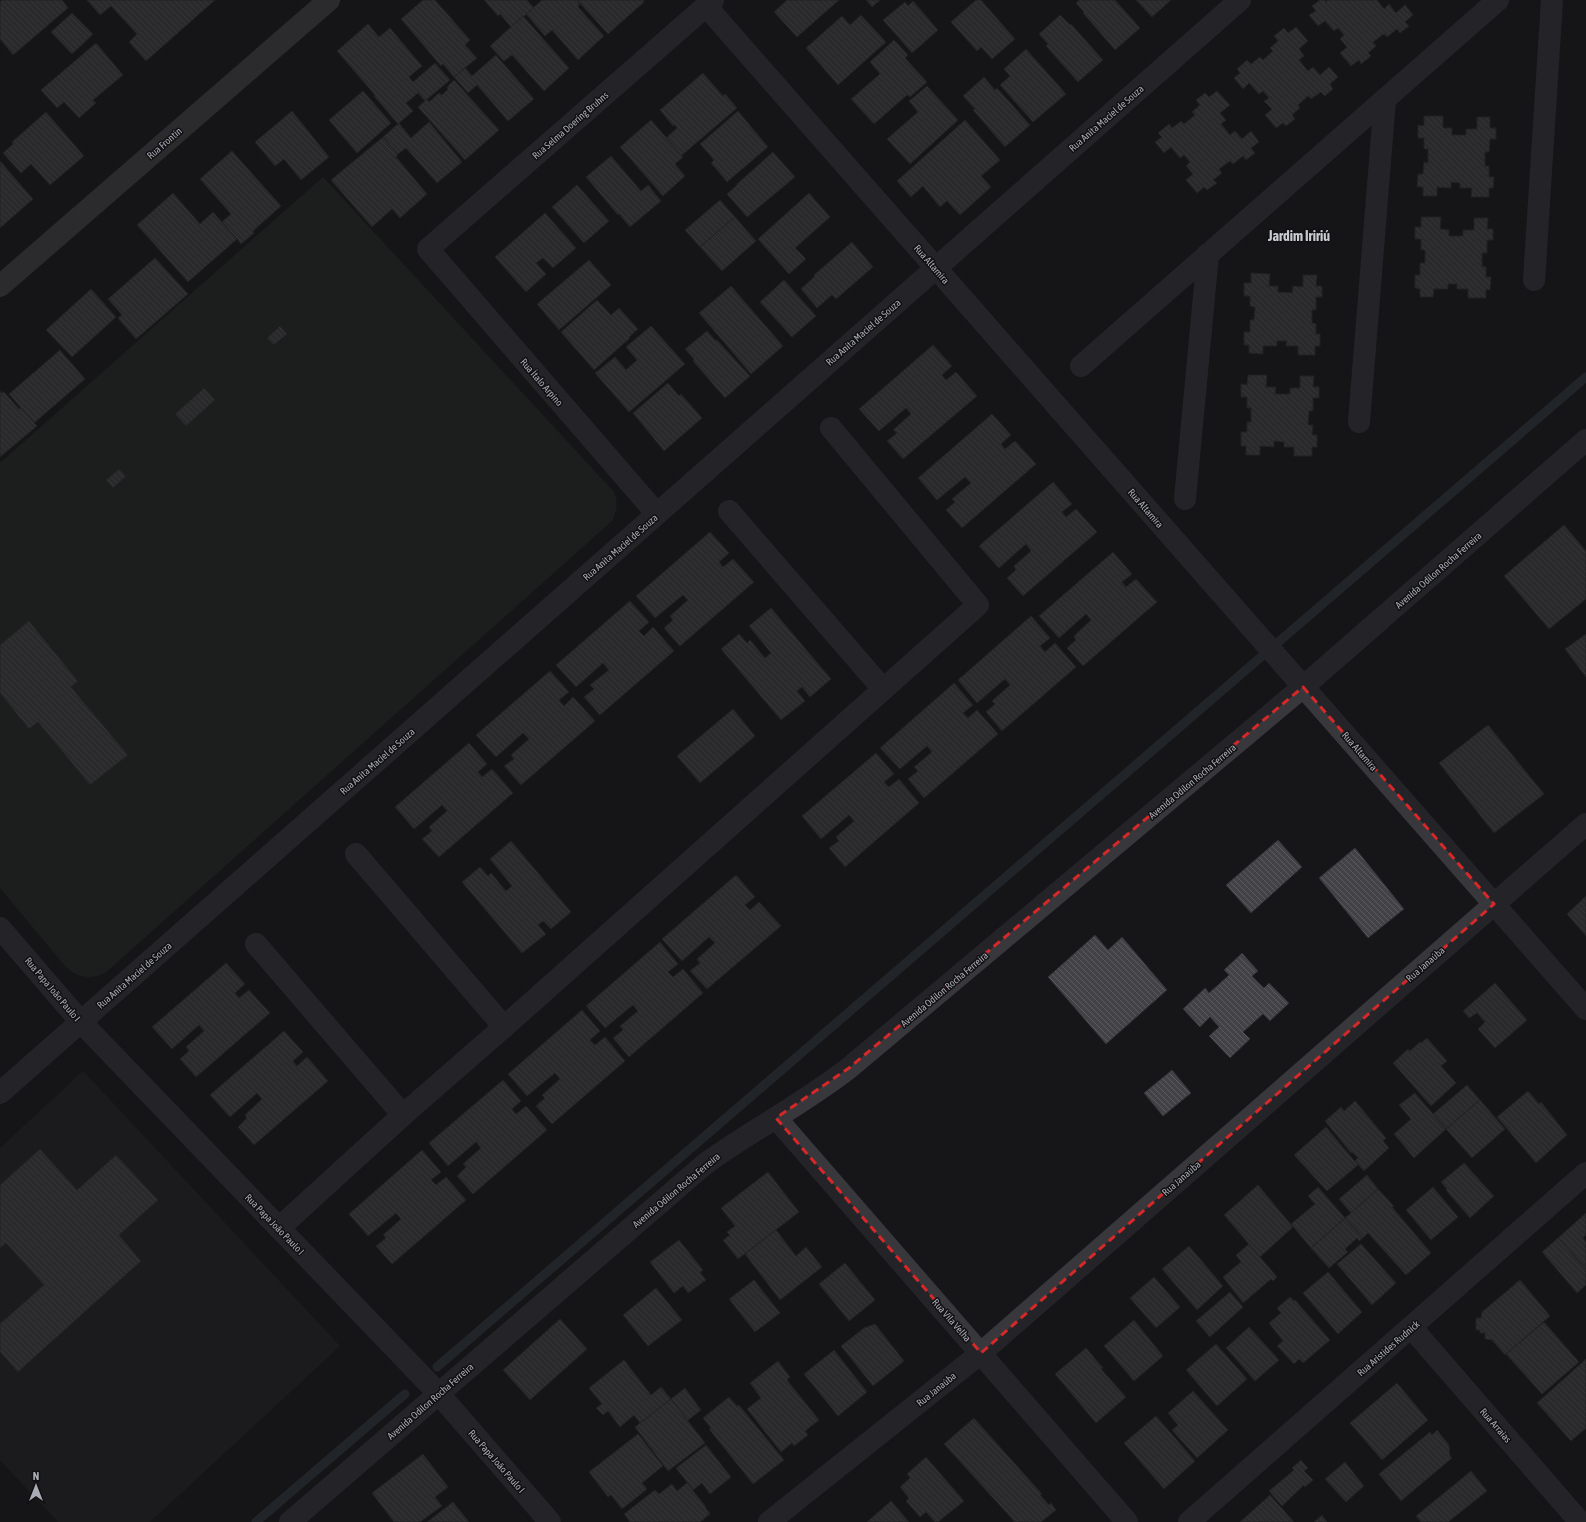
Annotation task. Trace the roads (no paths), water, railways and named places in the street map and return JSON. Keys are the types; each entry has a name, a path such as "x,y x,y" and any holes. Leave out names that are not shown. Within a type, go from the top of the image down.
{"street":[{"name":"Rua Frontin","path":"0,286 329,0"},
{"name":"Rua Anita Maciel de Souza","path":"0,1094 1240,0"},
{"path":"1081,366 1498,0"},
{"path":"1534,280 1552,0"},
{"name":"Rua Altamira","path":"710,3 936,268 1586,1009"},
{"name":"Rua Selma Doering Bruhns","path":"428,249 710,3"},
{"path":"1359,422 1385,100"},
{"name":"Rua Ítalo Arpino","path":"428,249 657,514"},
{"path":"1185,499 1208,254"},
{"path":"279,1228 403,1115 978,605 831,428"},
{"name":"Avenida Odilon Rocha Ferreira","path":"290,1522 705,1164 727,1148 827,1085 849,1068 1304,688 1586,440"},
{"path":"728,511 883,689"},
{"name":"Rua Janaúba","path":"769,1522 981,1354 1586,824"},
{"path":"356,854 504,1027"},
{"name":"Rua Papa João Paulo I","path":"0,928 80,1022 439,1394 550,1522"},
{"path":"256,944 403,1115"},
{"name":"Rua Vila Velha","path":"776,1118 1128,1522"},
{"name":"Rua Aristides Rudnick","path":"1189,1522 1586,1173"},
{"name":"Rua Arraias","path":"1411,1327 1580,1522"}],"waterway":[{"path":"437,1367 1586,377"},
{"path":"256,1522 405,1394"}],"district":[{"name":"Jardim Iririú","path":"1299,236"}]}
